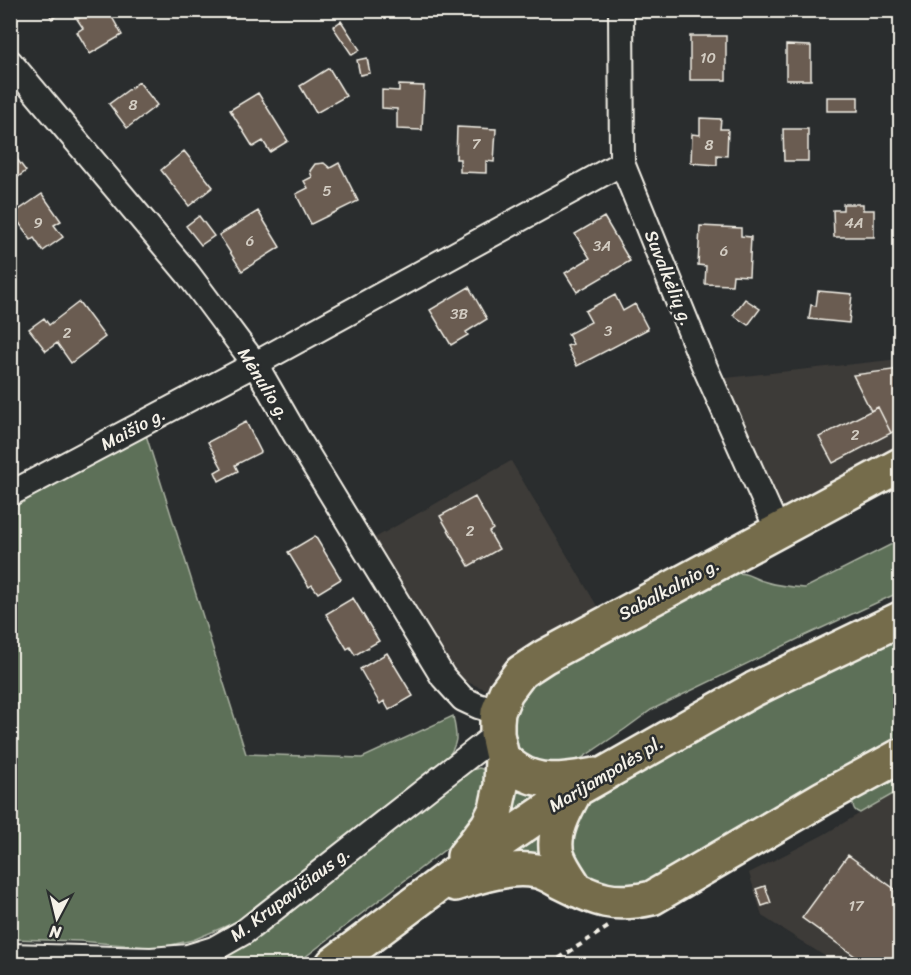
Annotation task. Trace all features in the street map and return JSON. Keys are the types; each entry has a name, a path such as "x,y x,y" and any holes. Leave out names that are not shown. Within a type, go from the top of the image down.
{"main road":[{"name":"Sabalkalnio g.","path":"499,735 506,692 521,672 544,657 900,465"},
{"name":"Marijampolės pl.","path":"333,964 437,886 589,782 754,689 900,619"},
{"path":"499,735 517,770 536,779 589,782"},
{"path":"437,886 488,825 496,809 501,786 499,735"},
{"path":"437,886 512,870 539,871 577,890 609,902 632,903 652,898 823,798 900,756"},
{"path":"577,890 557,856 557,837 562,815 589,782"}],"street":[{"name":"Suvalkėlių g.","path":"621,10 622,163 703,363 778,531"},
{"name":"Mėnulio g.","path":"10,62 188,274 255,364 298,439 443,676 463,699 478,706 499,735"},
{"name":"Maišio g.","path":"10,494 255,364 622,163"},
{"name":"M. Krupavičiaus g.","path":"10,956 151,960 188,957 214,949 244,932 499,735"}],"path":[{"path":"550,964 606,929 632,903"}],"shaded area":[{"path":"900,359 900,451 763,520 699,381"},
{"path":"511,461 600,611 500,687 485,689 459,679 373,539"},
{"path":"900,790 900,964 837,964 762,916 749,873 823,835"}],"green space":[{"path":"146,435 246,754 362,758 453,716 456,734 454,748 447,759 238,921 193,940 157,948 80,941 11,939 11,507"},
{"path":"900,540 900,592 651,710 573,764 558,770 527,760 518,747 513,732 514,716 520,699 531,683 545,671 728,575 744,574 776,584 805,588"},
{"path":"900,636 900,739 657,878 636,886 606,886 577,868 568,828 576,814 589,803 722,727"},
{"path":"479,768 486,770 492,777 469,831 296,964 207,964 214,963 260,937 469,771"},
{"path":"900,772 900,790 860,813 855,810 853,803 857,797"},
{"path":"514,780 550,790 510,817"},
{"path":"546,827 546,856 499,860"}],"building":[{"path":"47,10 64,10 52,19"},
{"path":"92,10 108,10 122,35 90,54 77,32 83,28 77,19"},
{"path":"341,21 360,50 352,55 333,27"},
{"path":"690,36 726,36 726,80 690,80"},
{"path":"786,45 811,46 811,80 786,80"},
{"path":"367,58 370,73 360,75 357,60"},
{"path":"329,68 346,96 316,113 300,86"},
{"path":"139,82 157,105 127,128 109,104"},
{"path":"399,85 424,86 422,130 397,129 397,109 382,108 382,90 399,91"},
{"path":"258,93 288,141 270,152 263,141 253,147 230,110"},
{"path":"827,97 858,97 858,111 827,111"},
{"path":"700,118 721,119 720,129 728,129 727,156 717,155 717,165 691,163 692,134 700,135"},
{"path":"457,127 496,129 494,162 486,161 486,173 460,172 460,159 456,159"},
{"path":"783,129 808,129 808,161 784,161"},
{"path":"10,150 26,171 10,183"},
{"path":"184,151 213,187 189,206 161,170"},
{"path":"324,163 330,168 339,163 358,201 311,224 296,194 308,188 304,181 312,177 310,171 315,164"},
{"path":"42,194 61,221 54,225 63,237 43,251 34,238 31,240 13,214"},
{"path":"843,204 863,204 863,210 874,210 874,237 834,237 833,210 843,210"},
{"path":"258,211 280,247 242,271 219,235"},
{"path":"199,216 214,236 201,245 186,226"},
{"path":"604,217 630,261 577,292 565,273 590,258 575,234"},
{"path":"700,226 741,228 741,236 751,237 749,276 733,275 732,285 705,284 706,266 698,265"},
{"path":"469,287 487,319 466,332 468,335 451,345 430,310"},
{"path":"818,291 852,294 849,323 809,319 811,305 816,306"},
{"path":"615,295 623,311 635,304 648,329 577,366 567,346 573,344 568,334 591,322 585,311"},
{"path":"745,299 760,309 748,325 733,315"},
{"path":"79,302 105,337 71,363 57,343 46,351 29,329 44,318 49,325"},
{"path":"900,369 900,428 891,433 878,407 871,411 853,375"},
{"path":"878,407 891,433 833,463 819,437"},
{"path":"246,422 261,452 235,465 238,471 219,481 215,472 222,468 208,442"},
{"path":"475,497 493,529 489,532 499,549 469,566 440,516"},
{"path":"315,536 341,579 318,593 312,585 309,587 288,552"},
{"path":"353,598 379,641 355,655 350,647 347,649 326,614"},
{"path":"387,653 413,696 389,710 384,701 380,704 360,669"},
{"path":"848,855 900,893 900,964 866,964 802,918"},
{"path":"765,886 771,903 762,906 756,889"}]}
